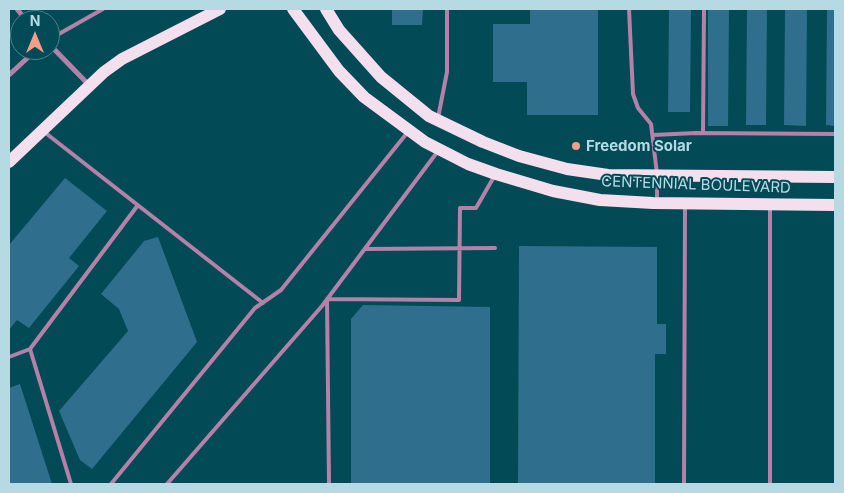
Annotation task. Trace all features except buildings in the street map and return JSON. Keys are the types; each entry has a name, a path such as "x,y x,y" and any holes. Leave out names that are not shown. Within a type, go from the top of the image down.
{"main road":[{"path":"9,162 89,85 122,59 220,9"},
{"name":"CENTENNIAL BOULEVARD","path":"293,9 338,71 364,97 409,131 468,164 553,191 600,200 684,204 835,204"},
{"name":"CENTENNIAL BOULEVARD","path":"326,9 339,30 381,77 429,116 483,142 519,156 567,169 608,174 835,177"}],"street":[{"path":"60,55 89,85"},
{"path":"9,75 25,60"}],"lane":[{"path":"60,33 103,9"},
{"path":"438,120 447,72 447,9"},
{"path":"629,9 633,94 638,108 651,124 657,175 657,203"},
{"path":"703,133 704,9"},
{"path":"42,130 263,303"},
{"path":"112,484 255,308 281,290 409,131"},
{"path":"653,135 703,133 835,134"},
{"path":"167,484 327,299 440,150"},
{"path":"327,299 459,300 460,208 476,208 496,174"},
{"path":"684,204 684,484"},
{"path":"770,204 770,484"},
{"path":"9,356 30,349 138,205"},
{"path":"365,249 495,248"},
{"path":"327,299 329,484"},
{"path":"30,349 72,484"}],"place":[{"name":"Freedom Solar","path":"576,146"}]}
